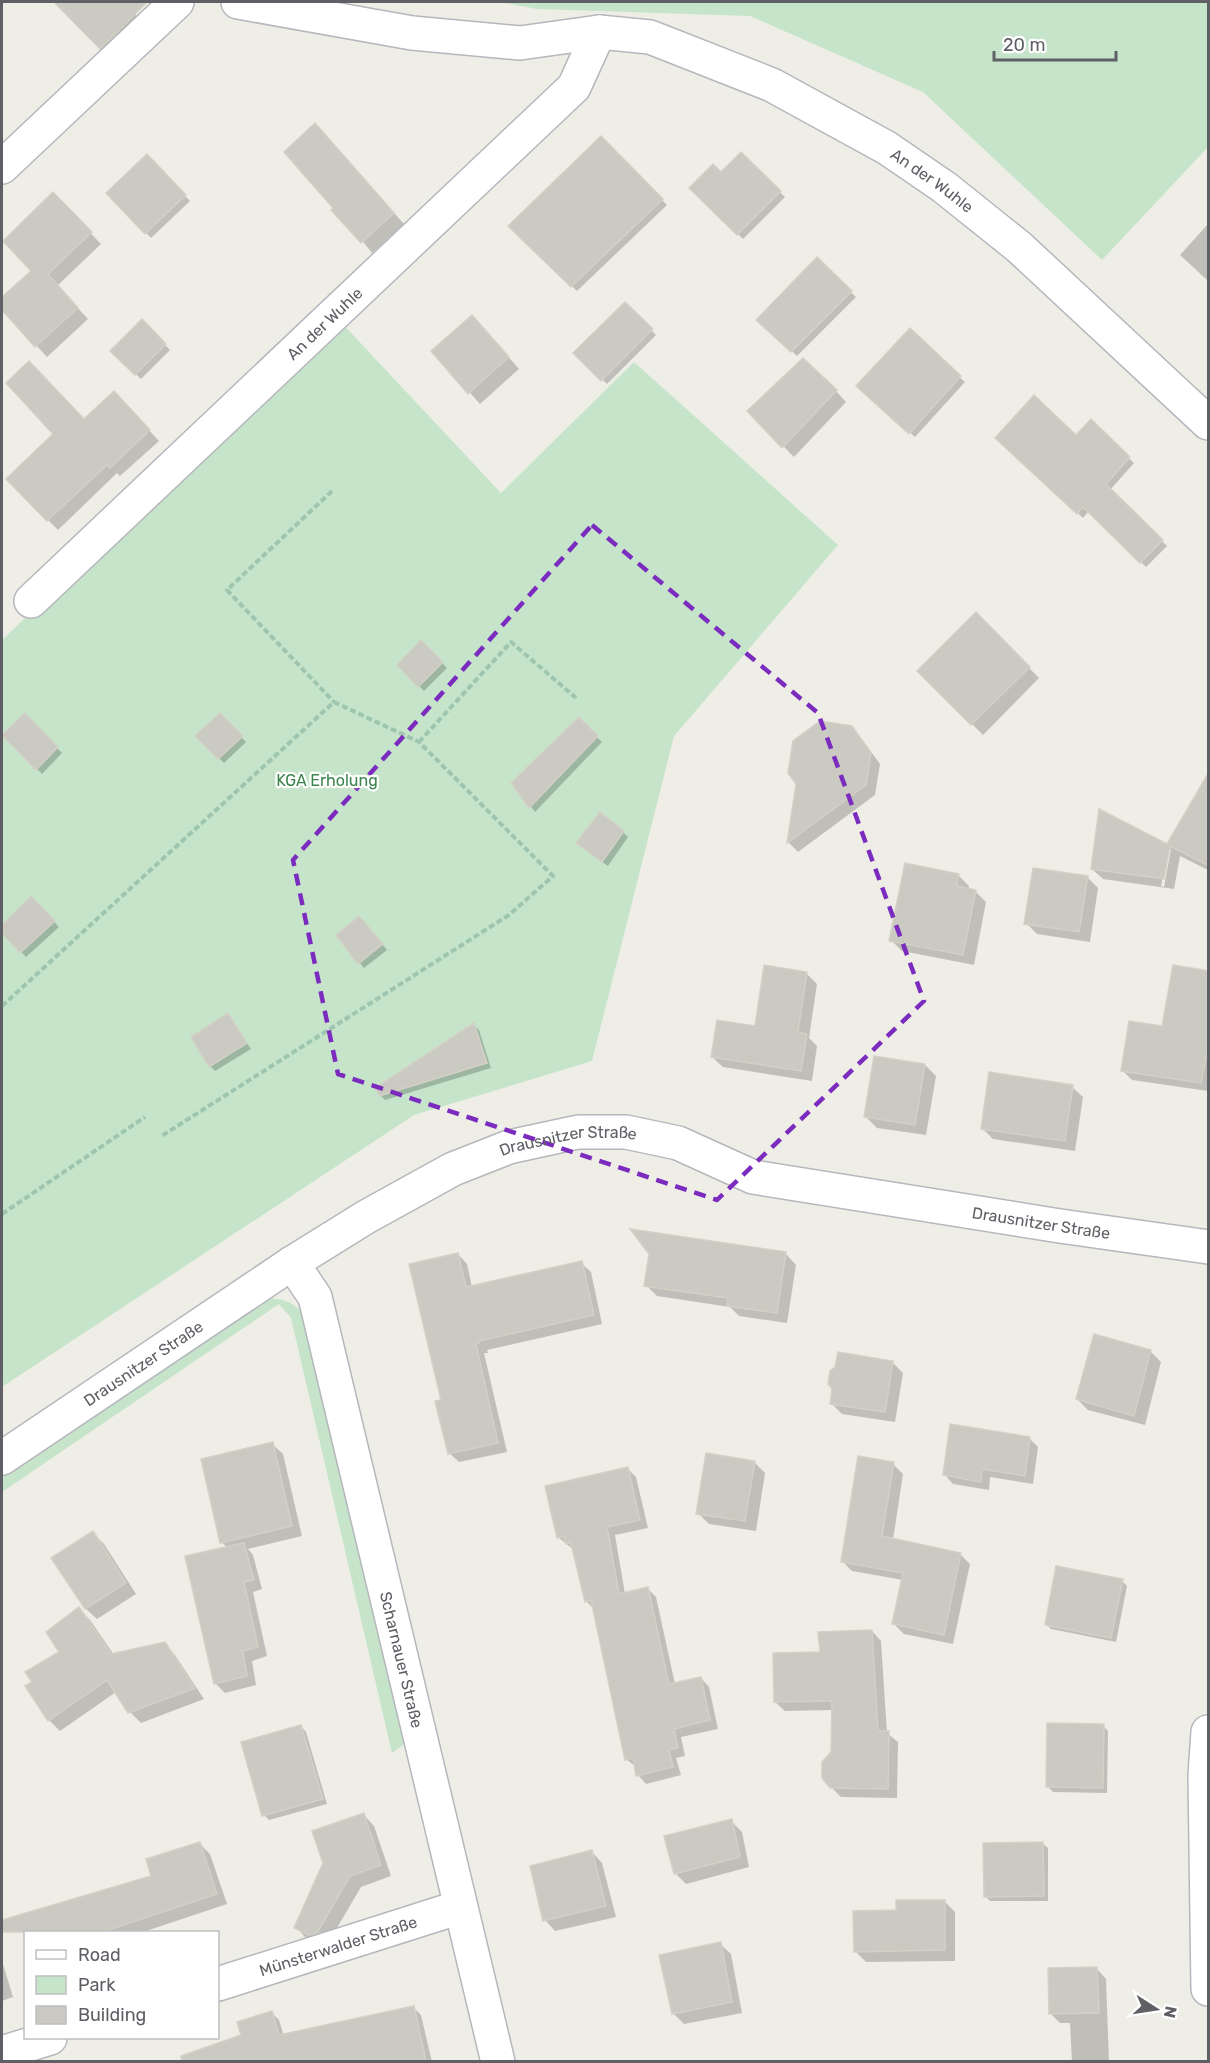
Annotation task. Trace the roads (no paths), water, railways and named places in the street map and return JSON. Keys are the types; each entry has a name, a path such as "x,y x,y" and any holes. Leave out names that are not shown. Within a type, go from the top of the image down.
{"street":[{"path":"2,167 177,2"},
{"name":"An der Wuhle","path":"238,2 412,33 520,43 599,32 650,37 762,81 887,148 944,187 1019,247 1209,423"},
{"name":"An der Wuhle","path":"31,601 574,87 599,32"},
{"name":"Drausnitzer Straße","path":"2,1458 292,1263 366,1217 453,1168 509,1147 578,1132 626,1132 678,1143 753,1177 1209,1247"},
{"name":"Scharnauer Straße","path":"292,1263 315,1297 498,2061"},
{"path":"1209,1732 1205,1775 1209,1989"},
{"name":"Münsterwalder Straße","path":"219,1984 460,1907"},
{"path":"2,2053 44,2039"}],"park label":[{"name":"KGA Erholung","path":"327,780"}]}
